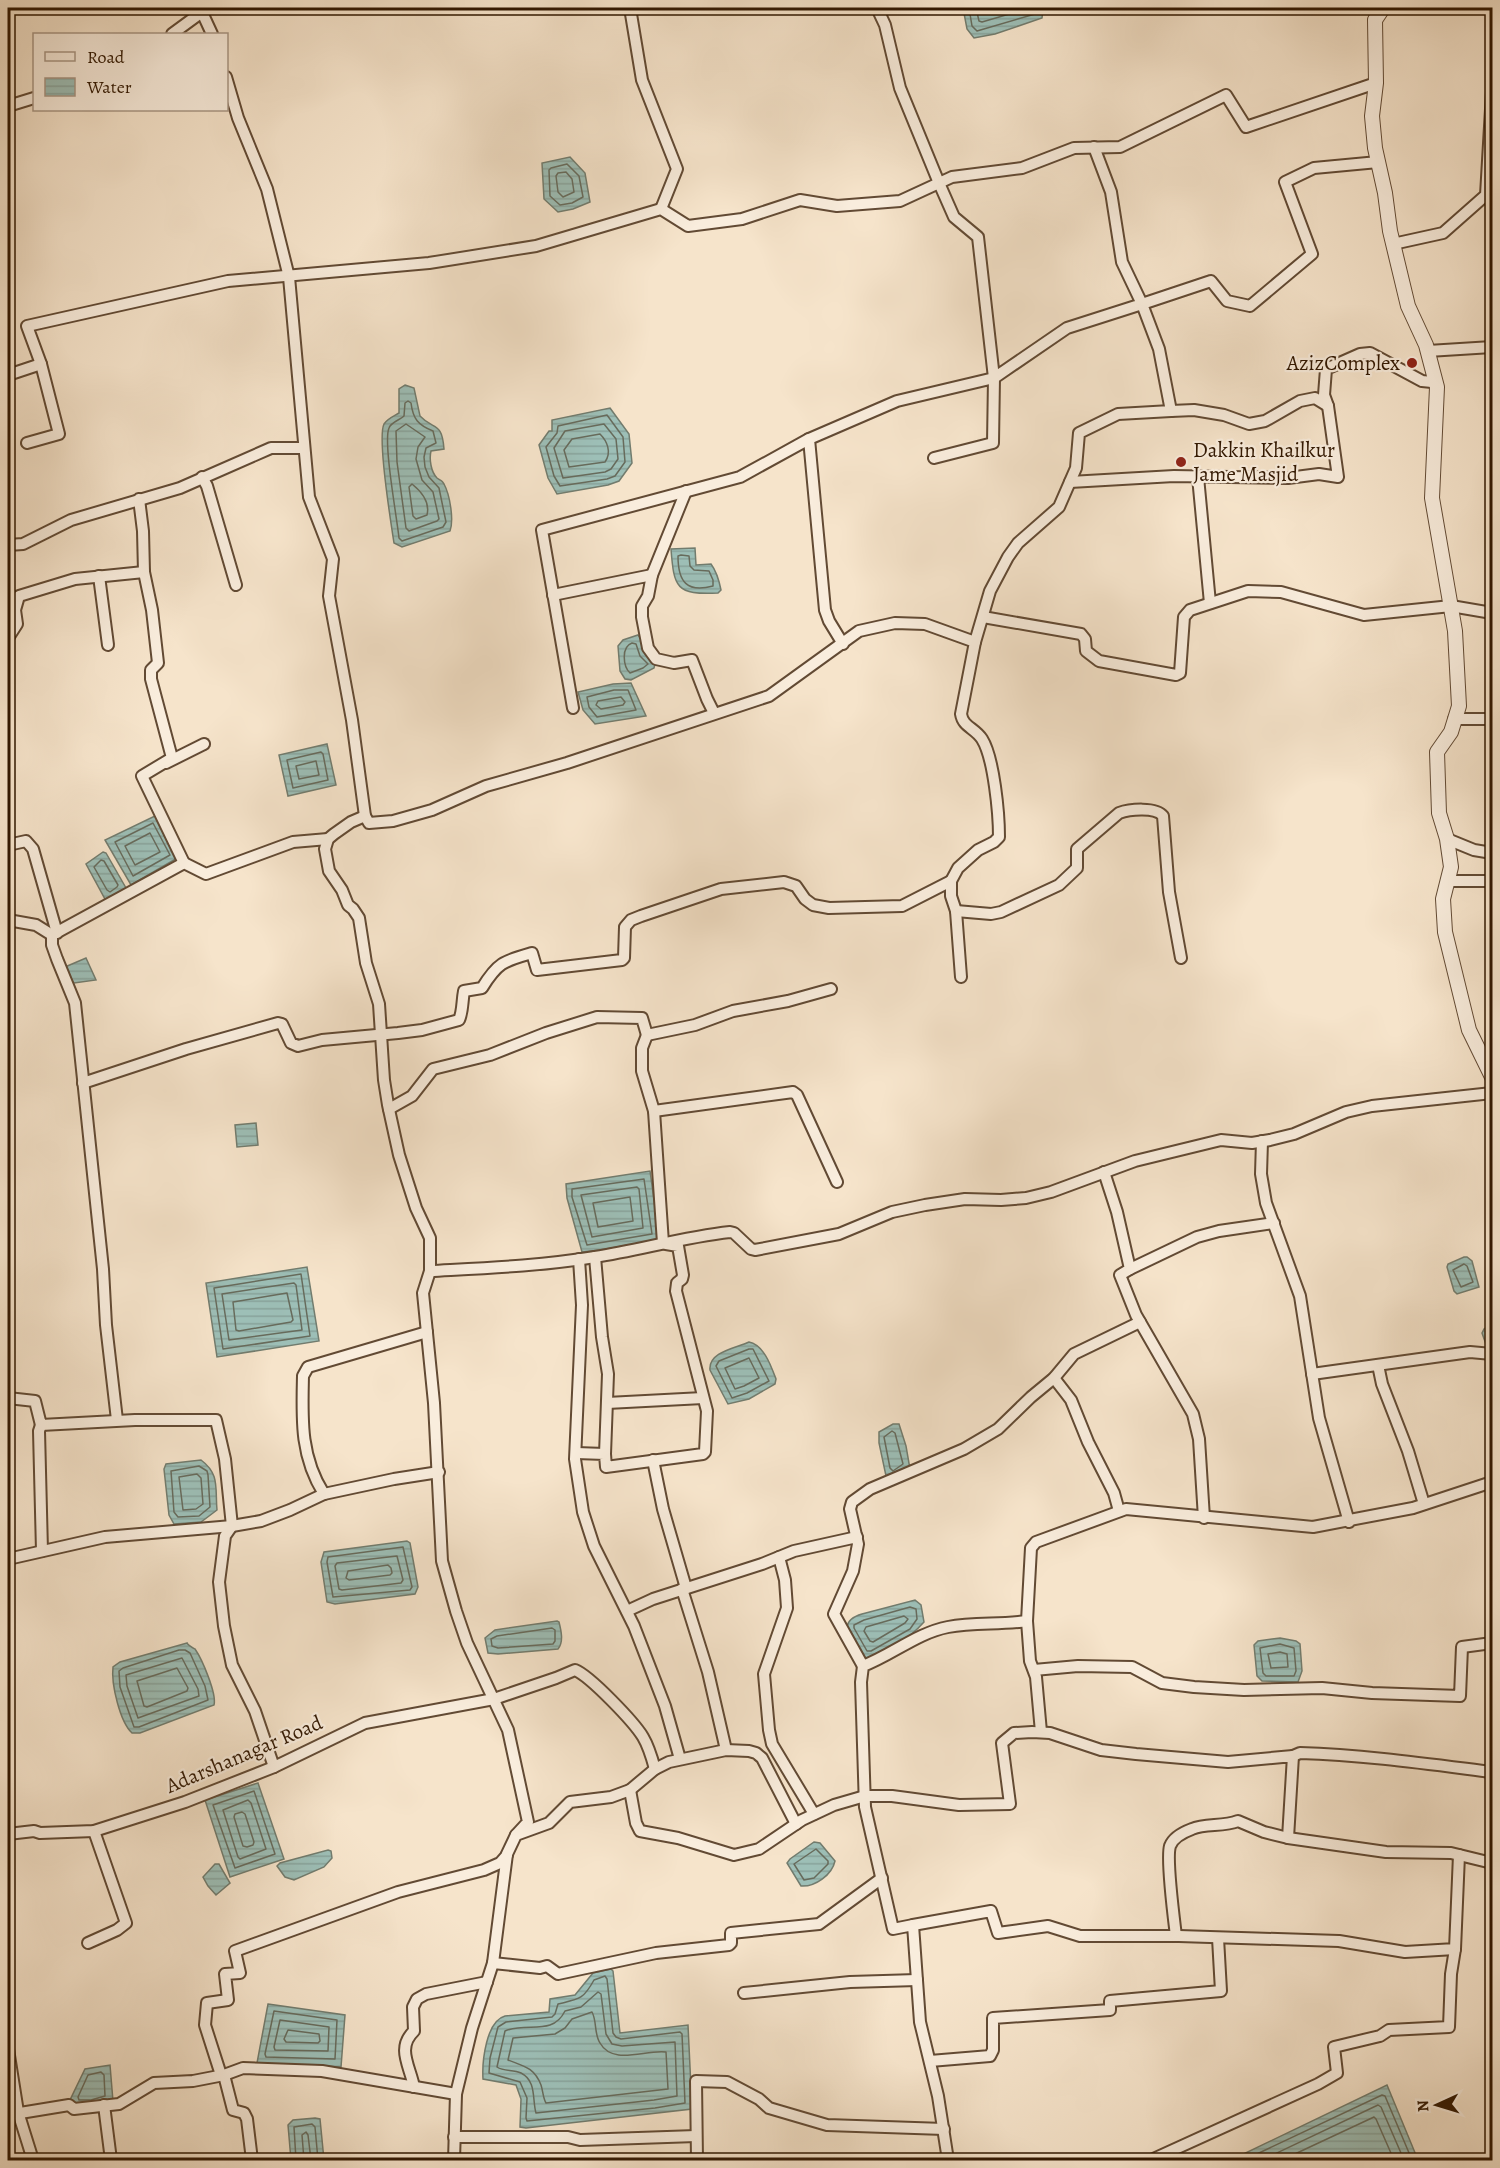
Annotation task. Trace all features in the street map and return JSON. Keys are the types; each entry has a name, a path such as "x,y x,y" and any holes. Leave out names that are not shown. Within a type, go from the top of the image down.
{"street":[{"path":"630,8 642,80 677,169 661,209"},
{"path":"877,8 885,25 900,88 939,183 954,217 978,237 994,378 993,443 934,458"},
{"path":"1383,8 1375,20 1376,83 1372,116 1374,148 1408,306 1428,351 1437,387 1432,498 1455,631 1459,706 1451,732 1437,752 1439,813 1447,839 1451,867 1443,899 1445,932 1469,1030 1492,1077"},
{"path":"173,33 201,10 212,33"},
{"path":"228,83 238,118 267,189 289,277 309,497 333,559 329,596 352,720 365,816 369,823 393,821 432,810 486,786 567,763 769,696 843,644 859,630 895,623 925,624 975,642"},
{"path":"27,443 59,434 41,364 27,326 228,282 429,263 536,246 661,209 688,226 742,219 800,200 837,206 900,201 952,177 1022,168 1074,148 1120,147 1226,95 1246,127 1376,83"},
{"path":"1393,244 1443,233 1489,195 1492,92"},
{"path":"8,106 33,98"},
{"path":"1094,147 1111,192 1122,262 1142,304 1159,349 1171,411"},
{"path":"573,708 542,530 741,477 809,439 897,401 994,378 1067,328 1211,281 1227,301 1250,306 1312,254 1285,182 1314,168 1378,162"},
{"path":"1428,351 1492,347"},
{"path":"1070,482 1162,477 1288,478 1319,474 1338,477 1328,406 1324,395 1326,369 1360,354 1370,353 1422,381 1432,382 1437,387"},
{"path":"8,375 41,364"},
{"path":"961,976 956,910 951,896 951,881 958,868 978,850 999,837 999,823 987,750 981,737 965,725 961,714 975,642 990,591 1008,557 1018,543 1059,507 1076,468 1079,433 1118,414 1194,410 1249,424 1272,418 1300,401 1315,398 1328,406"},
{"path":"809,439 825,610 843,644"},
{"path":"8,545 23,544 71,520 180,488 271,448 304,448"},
{"path":"202,477 207,486 236,585"},
{"path":"1198,477 1210,603"},
{"path":"686,491 652,575 648,596 642,606 645,636 648,648 656,659 674,663 692,660 714,713"},
{"path":"138,499 143,531 144,572 152,610 158,663 151,670 152,680 172,758 142,776"},
{"path":"8,638 17,624 15,610 19,596 75,579 144,572"},
{"path":"553,595 652,575"},
{"path":"99,576 108,645"},
{"path":"983,617 1081,634 1085,639 1086,651 1099,661 1176,675 1180,673 1181,640 1185,616 1191,610 1248,591 1281,592 1364,615 1451,606 1492,613"},
{"path":"1454,719 1492,719"},
{"path":"142,776 204,744"},
{"path":"142,776 184,863 206,874 293,842 328,838 351,822 365,816"},
{"path":"956,910 991,914 1001,912 1059,885 1077,868 1077,849 1119,813 1157,811 1163,816 1169,892 1181,958"},
{"path":"252,2160 247,2119 244,2113 233,2110 205,2025 207,2003 228,2001 225,1974 240,1973 235,1951 398,1892 484,1870 500,1863 516,1835 528,1822 508,1730 467,1643 442,1561 439,1472 423,1293 430,1271 430,1238 412,1197 399,1155 384,1080 379,1004 366,963 358,918 329,871 325,849 328,838"},
{"path":"1447,839 1474,850 1492,853"},
{"path":"8,845 26,841 33,849 55,934 52,945 75,1003 117,1420"},
{"path":"55,934 184,863"},
{"path":"82,1083 168,1054 278,1023 283,1025 291,1043 298,1046 322,1040 422,1030 459,1020 464,991 482,988 494,968 509,959 532,953 537,970 622,960 624,958 625,927 631,920 660,908 721,889 784,882 796,886 805,899 813,905 829,908 902,906 951,881"},
{"path":"1448,881 1492,881"},
{"path":"8,920 36,925 55,934"},
{"path":"647,1035 695,1025 733,1011 788,1001 831,988"},
{"path":"389,1109 412,1096 433,1070 490,1055 546,1033 597,1017 642,1018 647,1035 642,1048 642,1071 654,1111 660,1243"},
{"path":"654,1111 793,1092 797,1095 837,1182"},
{"path":"430,1271 595,1257 660,1243 730,1232 755,1250 839,1234 892,1212 925,1205 965,1199 1026,1198 1051,1192 1135,1161 1221,1140 1252,1143 1294,1134 1346,1112 1372,1106 1492,1093"},
{"path":"1262,1141 1261,1174 1266,1203 1300,1296 1324,1439 1349,1521"},
{"path":"1104,1172 1117,1212 1130,1269"},
{"path":"1204,1518 1199,1439 1193,1414 1140,1322 1120,1275 1197,1237 1274,1223"},
{"path":"595,1257 602,1337 608,1374 606,1467 703,1454 705,1452 707,1411 675,1291 676,1283 682,1279 678,1246 660,1243"},
{"path":"579,1259 582,1305 576,1453 583,1512 594,1546 627,1611 665,1706 680,1759"},
{"path":"1140,1322 1074,1354 1054,1378 1030,1397 998,1429 964,1449 870,1488 852,1503 850,1509 858,1544 853,1571 834,1614 863,1666 861,1682 865,1807 893,1929 991,1911 998,1933 1048,1926 1080,1936 1176,1936 1339,1941 1405,1952 1455,1949"},
{"path":"324,1494 312,1476 304,1446 303,1376 308,1367 427,1332"},
{"path":"1312,1374 1470,1352 1492,1354"},
{"path":"1378,1365 1382,1384 1408,1450 1424,1504"},
{"path":"1054,1378 1071,1400 1088,1442 1114,1493 1119,1510"},
{"path":"8,1398 35,1401 41,1425 39,1431 42,1551"},
{"path":"607,1403 703,1398"},
{"path":"41,1425 117,1420 216,1420 225,1459 232,1526 225,1536 219,1582 224,1626 232,1665 255,1711 274,1767"},
{"path":"576,1453 605,1454"},
{"path":"653,1460 663,1509 708,1672 726,1750"},
{"path":"8,1559 105,1537 232,1526 261,1521 324,1494 439,1472"},
{"path":"1041,1732 1034,1670 1030,1661 1027,1621 1032,1548 1036,1542 1126,1509 1313,1527 1424,1504 1492,1482"},
{"path":"627,1611 653,1599 794,1551 857,1537"},
{"path":"779,1557 785,1580 787,1608 764,1674 770,1730 777,1752 814,1814"},
{"path":"863,1666 915,1638 947,1627 1027,1621"},
{"path":"1034,1670 1078,1666 1132,1666 1162,1683 1194,1687 1244,1690 1322,1688 1382,1694 1460,1696 1462,1647 1492,1643"},
{"name":"Adarshanagar Road","path":"8,1834 34,1831 39,1833 94,1832 185,1802 274,1767 365,1723 494,1699 575,1670 592,1682 643,1736 655,1769"},
{"path":"630,1790 636,1823 640,1831 678,1838 734,1856 759,1849 796,1824 834,1804 865,1796 892,1796 959,1805 1010,1804 1002,1743 1014,1733 1050,1733 1101,1750 1228,1762 1300,1753 1375,1756 1492,1772"},
{"path":"516,1835 549,1823 570,1802 611,1797 630,1790 655,1769 680,1759 726,1750 748,1751 762,1758 796,1824"},
{"path":"1288,1838 1293,1755"},
{"path":"1176,1936 1170,1847 1176,1838 1194,1828 1238,1821 1264,1832 1288,1838 1386,1852 1407,1851 1458,1855 1492,1863"},
{"path":"88,1943 117,1930 126,1923 94,1832"},
{"path":"454,2160 456,2094 472,2028 493,1964 507,1854"},
{"path":"1151,2160 1318,2084 1337,2073 1334,2047 1380,2036 1389,2030 1449,2026 1451,1974 1455,1949 1458,1855"},
{"path":"493,1964 540,1968 548,1966 558,1974 656,1953 729,1945 731,1933 819,1924 882,1878"},
{"path":"913,1925 920,2022 944,2129 948,2160"},
{"path":"930,2061 990,2056 993,2050 993,2018 1110,2010 1110,2001 1221,1991 1218,1938"},
{"path":"744,1993 850,1982 917,1980"},
{"path":"414,2087 404,2047 407,2038 414,2031 413,2007 417,1999 426,1994 487,1982"},
{"path":"8,2049 13,2114 33,2160"},
{"path":"13,2114 69,2105 74,2109 119,2104 154,2083 186,2082 243,2068 322,2071 456,2094"},
{"path":"697,2160 696,2081 727,2082 759,2099 769,2108 827,2125 944,2129"},
{"path":"104,2105 111,2160"},
{"path":"454,2137 568,2137 580,2140 696,2136"}],"water":[{"path":"963,8 1043,9 1042,18 995,34 974,38 967,29"},
{"path":"570,157 585,173 590,202 558,212 544,199 542,163"},
{"path":"405,385 414,388 420,416 441,434 444,449 431,451 430,461 435,475 442,482 448,494 452,521 450,531 402,547 394,543 385,481 382,432 385,422 399,413 399,389"},
{"path":"610,408 629,434 632,463 619,481 557,494 548,478 539,445 549,431 552,431 552,420"},
{"path":"695,548 696,565 711,564 715,570 721,590 718,593 685,590 676,581 671,549"},
{"path":"638,635 656,660 654,668 631,680 625,679 620,671 618,646 623,640"},
{"path":"631,683 646,716 595,724 583,710 578,692 613,684"},
{"path":"327,744 336,785 288,796 279,755"},
{"path":"157,815 178,855 174,860 131,885 105,840"},
{"path":"103,852 106,853 126,888 109,900 105,899 86,864"},
{"path":"86,958 96,980 74,983 69,979 65,967"},
{"path":"256,1123 258,1145 237,1147 235,1125"},
{"path":"650,1171 659,1236 657,1240 582,1252 567,1198 566,1184"},
{"path":"1464,1257 1472,1261 1479,1287 1457,1294 1447,1267 1448,1264"},
{"path":"307,1267 319,1341 217,1357 206,1283"},
{"path":"1492,1323 1492,1350 1488,1350 1482,1333"},
{"path":"749,1342 763,1352 772,1368 776,1379 775,1384 749,1399 728,1404 710,1370 711,1364 718,1355"},
{"path":"893,1424 899,1424 910,1469 888,1478 879,1443 879,1432"},
{"path":"201,1460 214,1476 217,1510 201,1522 174,1524 169,1515 164,1469 166,1464"},
{"path":"407,1541 410,1543 418,1587 415,1594 335,1604 327,1602 321,1562 324,1552"},
{"path":"915,1600 921,1605 924,1622 897,1645 865,1659 847,1627 850,1620 862,1614"},
{"path":"557,1621 562,1636 558,1649 488,1653 485,1638 495,1630"},
{"path":"1280,1638 1300,1644 1302,1671 1298,1682 1262,1681 1257,1676 1254,1645 1258,1641"},
{"path":"187,1643 195,1649 205,1668 213,1693 214,1705 140,1733 132,1733 117,1702 113,1683 113,1667 120,1662"},
{"path":"258,1783 284,1859 230,1877 205,1800"},
{"path":"814,1842 820,1843 835,1861 830,1871 822,1879 801,1886 787,1863"},
{"path":"331,1851 332,1858 324,1867 294,1880 285,1877 277,1866 280,1863"},
{"path":"215,1864 219,1864 230,1883 216,1895 203,1877"},
{"path":"611,1969 620,2033 688,2025 692,2109 520,2127 521,2099 516,2085 483,2079 486,2043 493,2026 505,2016 549,2012 550,1999 575,1995 593,1973"},
{"path":"268,2004 345,2015 341,2067 257,2063"},
{"path":"110,2065 113,2101 76,2107 70,2100 85,2069"},
{"path":"1387,2085 1418,2160 1231,2160"},
{"path":"320,2119 324,2160 291,2160 288,2125 293,2120"}],"place":[{"name":"AzizComplex","path":"1412,363"},
{"name":"Dakkin Khailkur Jame Masjid","path":"1181,462"}]}
